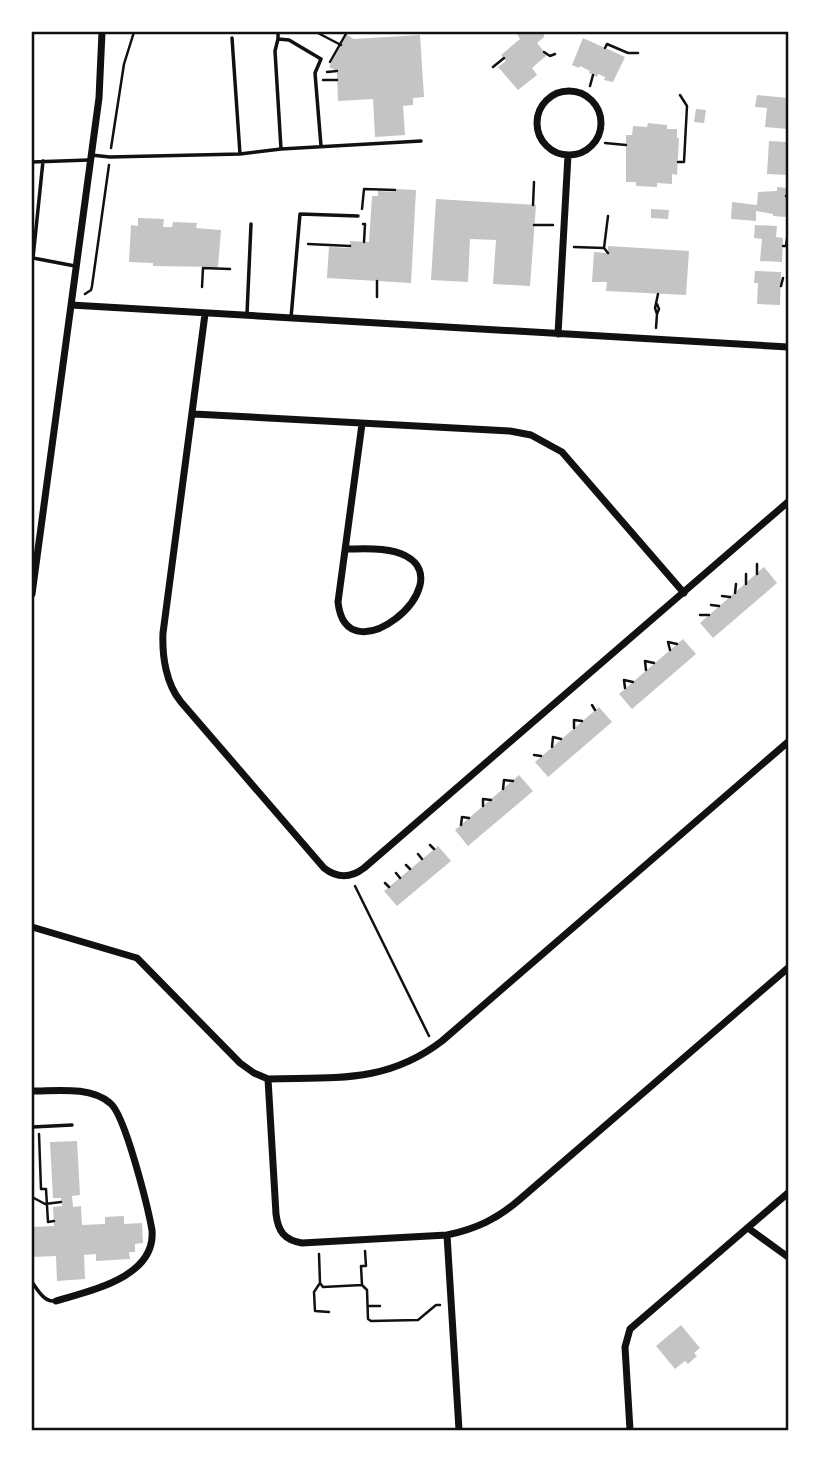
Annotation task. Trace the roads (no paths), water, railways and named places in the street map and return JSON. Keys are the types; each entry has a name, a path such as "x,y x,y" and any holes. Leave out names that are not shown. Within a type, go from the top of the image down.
{"street":[{"path":"32,594 100,88 102,32"},
{"path":"566,90 577,91 595,102 602,122 597,138 588,149 568,155 548,148 537,129 540,107 547,99 566,90"},
{"path":"558,334 568,155"},
{"path":"71,305 789,347"},
{"path":"205,314 194,414 163,633 171,687 324,868 343,877 353,875 364,868 789,502"},
{"path":"194,414 517,432 531,435 562,452 684,593"},
{"path":"347,549 401,554 416,563 421,573 417,595 377,631 365,633 345,622 340,612 338,597 347,549 362,424"},
{"path":"32,927 137,958 240,1063 268,1079 368,1075 392,1070 422,1056 788,743"},
{"path":"268,1079 276,1214 283,1236 302,1243 447,1235 480,1226 511,1207 789,968"},
{"path":"32,1091 87,1092 114,1106 123,1126 152,1230 153,1241 148,1255 134,1270 56,1301"},
{"path":"630,1430 625,1346 630,1329 789,1193"},
{"path":"748,1228 789,1257"},
{"path":"447,1235 459,1430"}],"lane":[{"path":"278,32 275,51 281,149"},
{"path":"232,38 240,154"},
{"path":"278,39 289,40 321,59 315,73 321,146"},
{"path":"32,162 91,157 240,154 321,146 421,141"},
{"path":"43,161 33,258 75,266"},
{"path":"291,319 300,214 358,216"},
{"path":"247,317 251,224"},
{"path":"32,1127 72,1125"},
{"path":"32,1282 44,1297 56,1301"}]}
